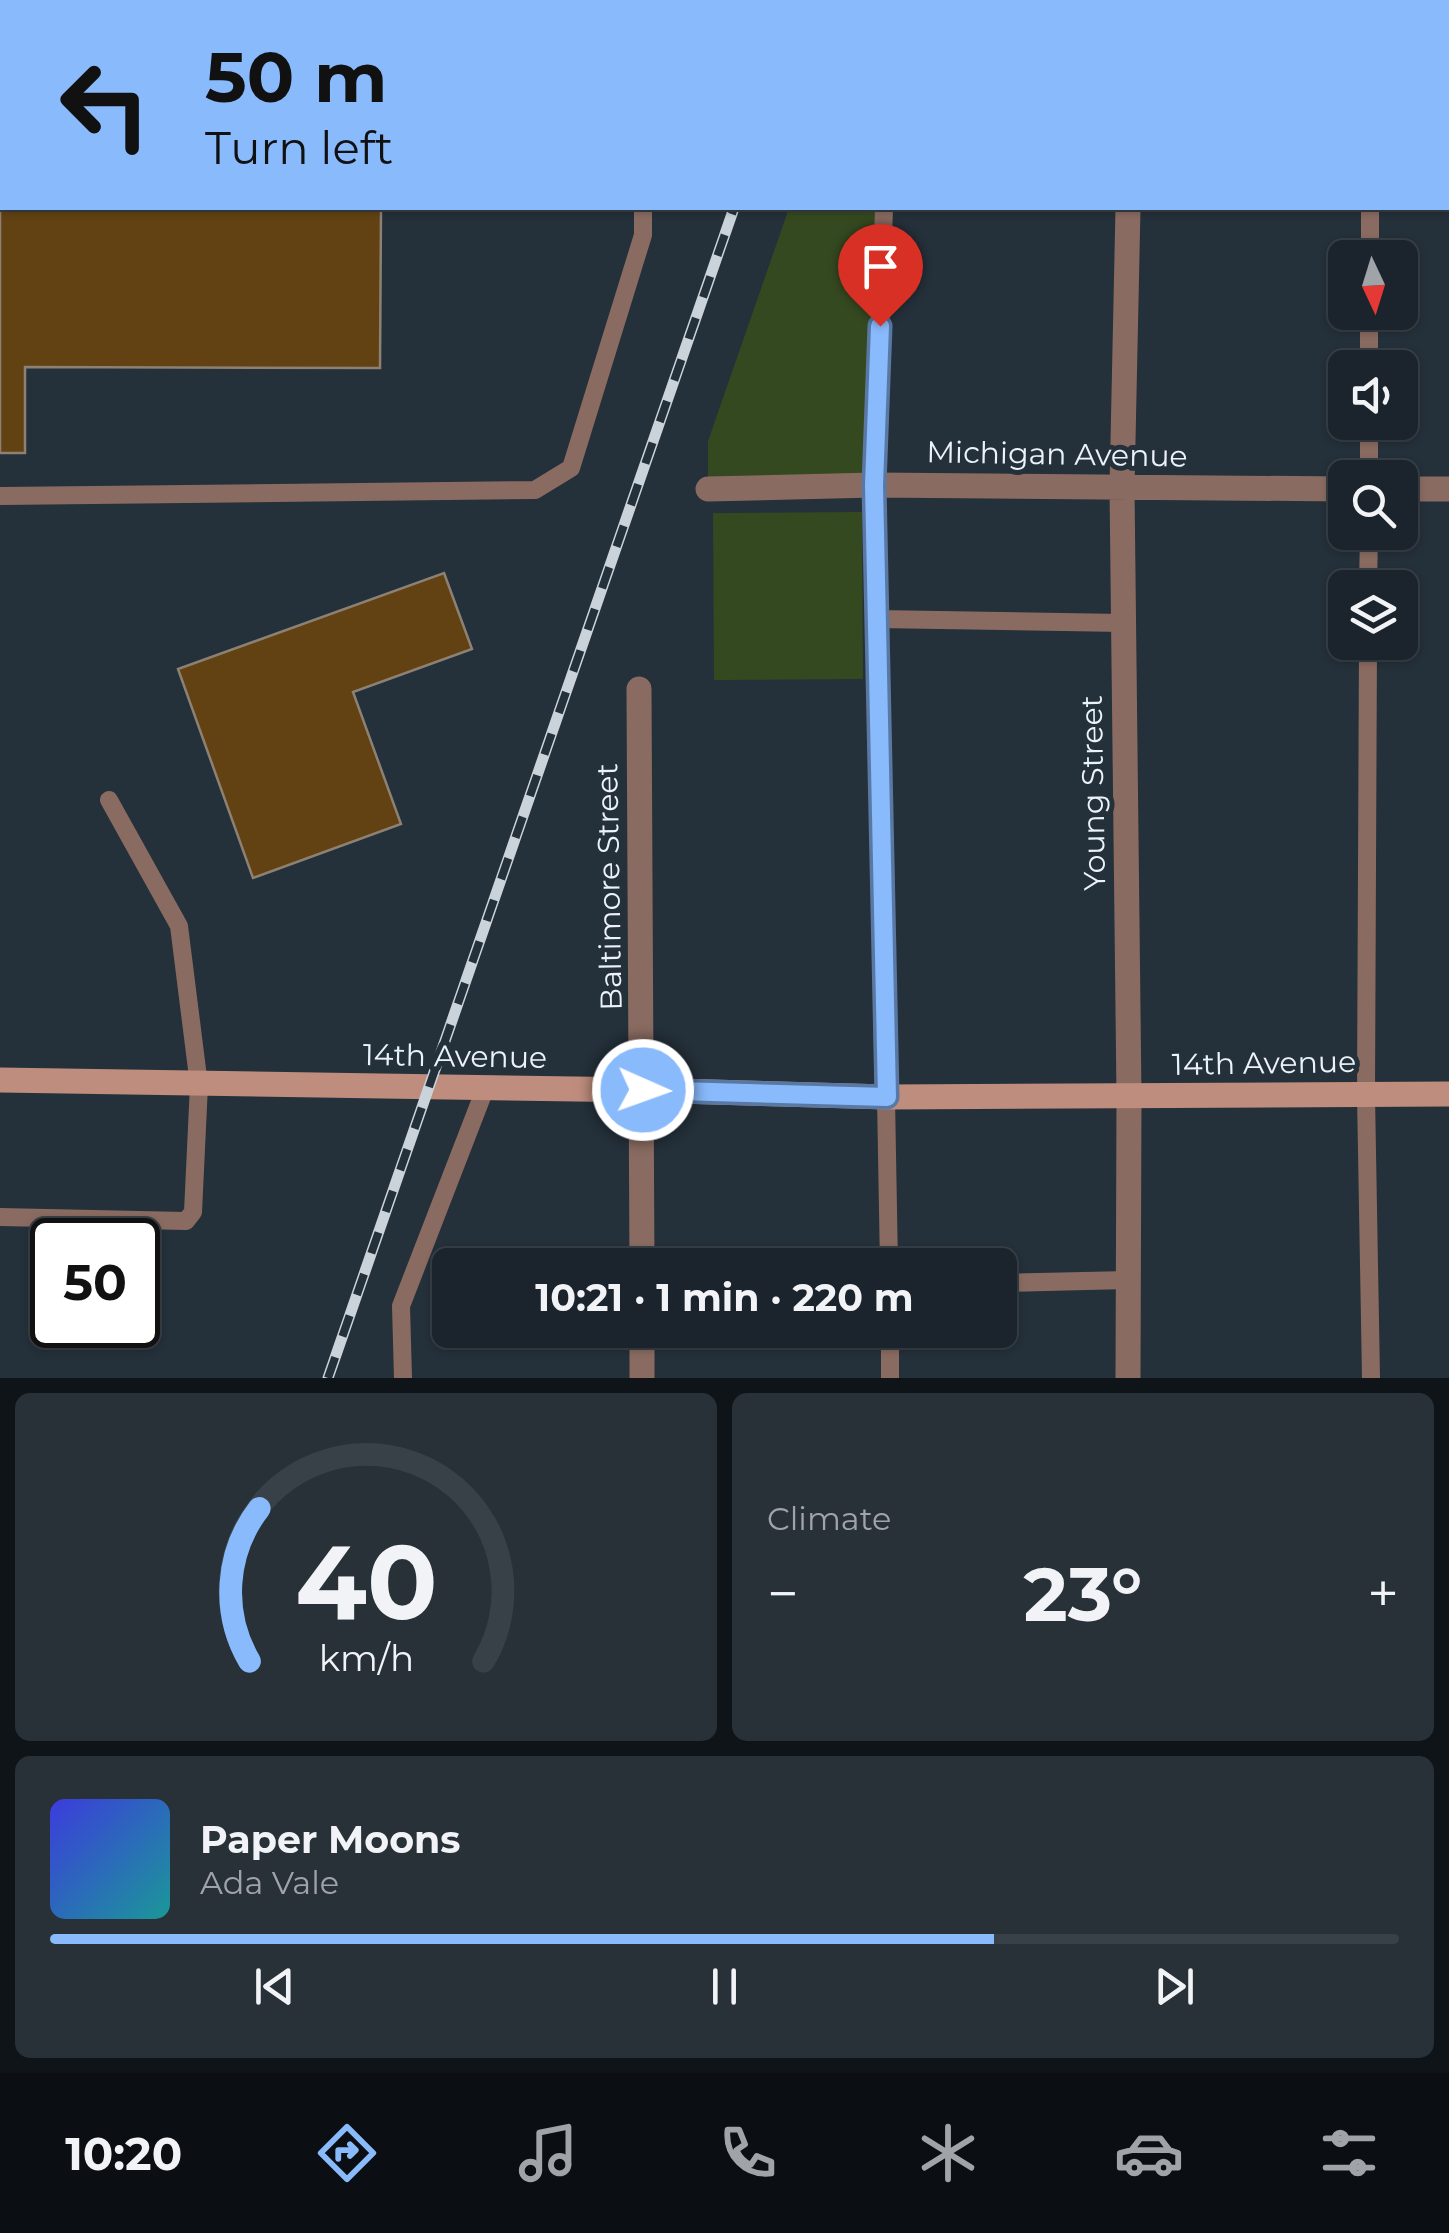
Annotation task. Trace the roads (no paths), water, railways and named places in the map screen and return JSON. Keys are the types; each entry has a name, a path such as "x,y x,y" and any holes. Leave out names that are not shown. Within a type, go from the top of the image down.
{"main road":[{"name":"14th Avenue","path":"0,1080 887,1097 1449,1094"}],"street":[{"name":"Young Street","path":"1128,210 1122,488 1130,1098 1128,1378"},
{"name":"Michigan Avenue","path":"708,489 874,485 1328,489"},
{"path":"1418,489 1449,489"},
{"name":"Baltimore Street","path":"640,689 642,1248"},
{"path":"642,1348 642,1378"}],"lane":[{"path":"0,496 535,490 572,468 643,235 643,210"},
{"path":"884,210 874,485 889,1248"},
{"path":"1370,210 1370,240"},
{"path":"877,618 1124,622"},
{"path":"1368,660 1366,1094 1371,1378"},
{"path":"0,1216 186,1220 193,1212 199,1084 179,926 109,800"},
{"path":"403,1378 400,1306 485,1089"},
{"path":"1017,1283 1128,1280"},
{"path":"890,1348 890,1378"}],"railway":[{"path":"328,1378 733,210"}]}
